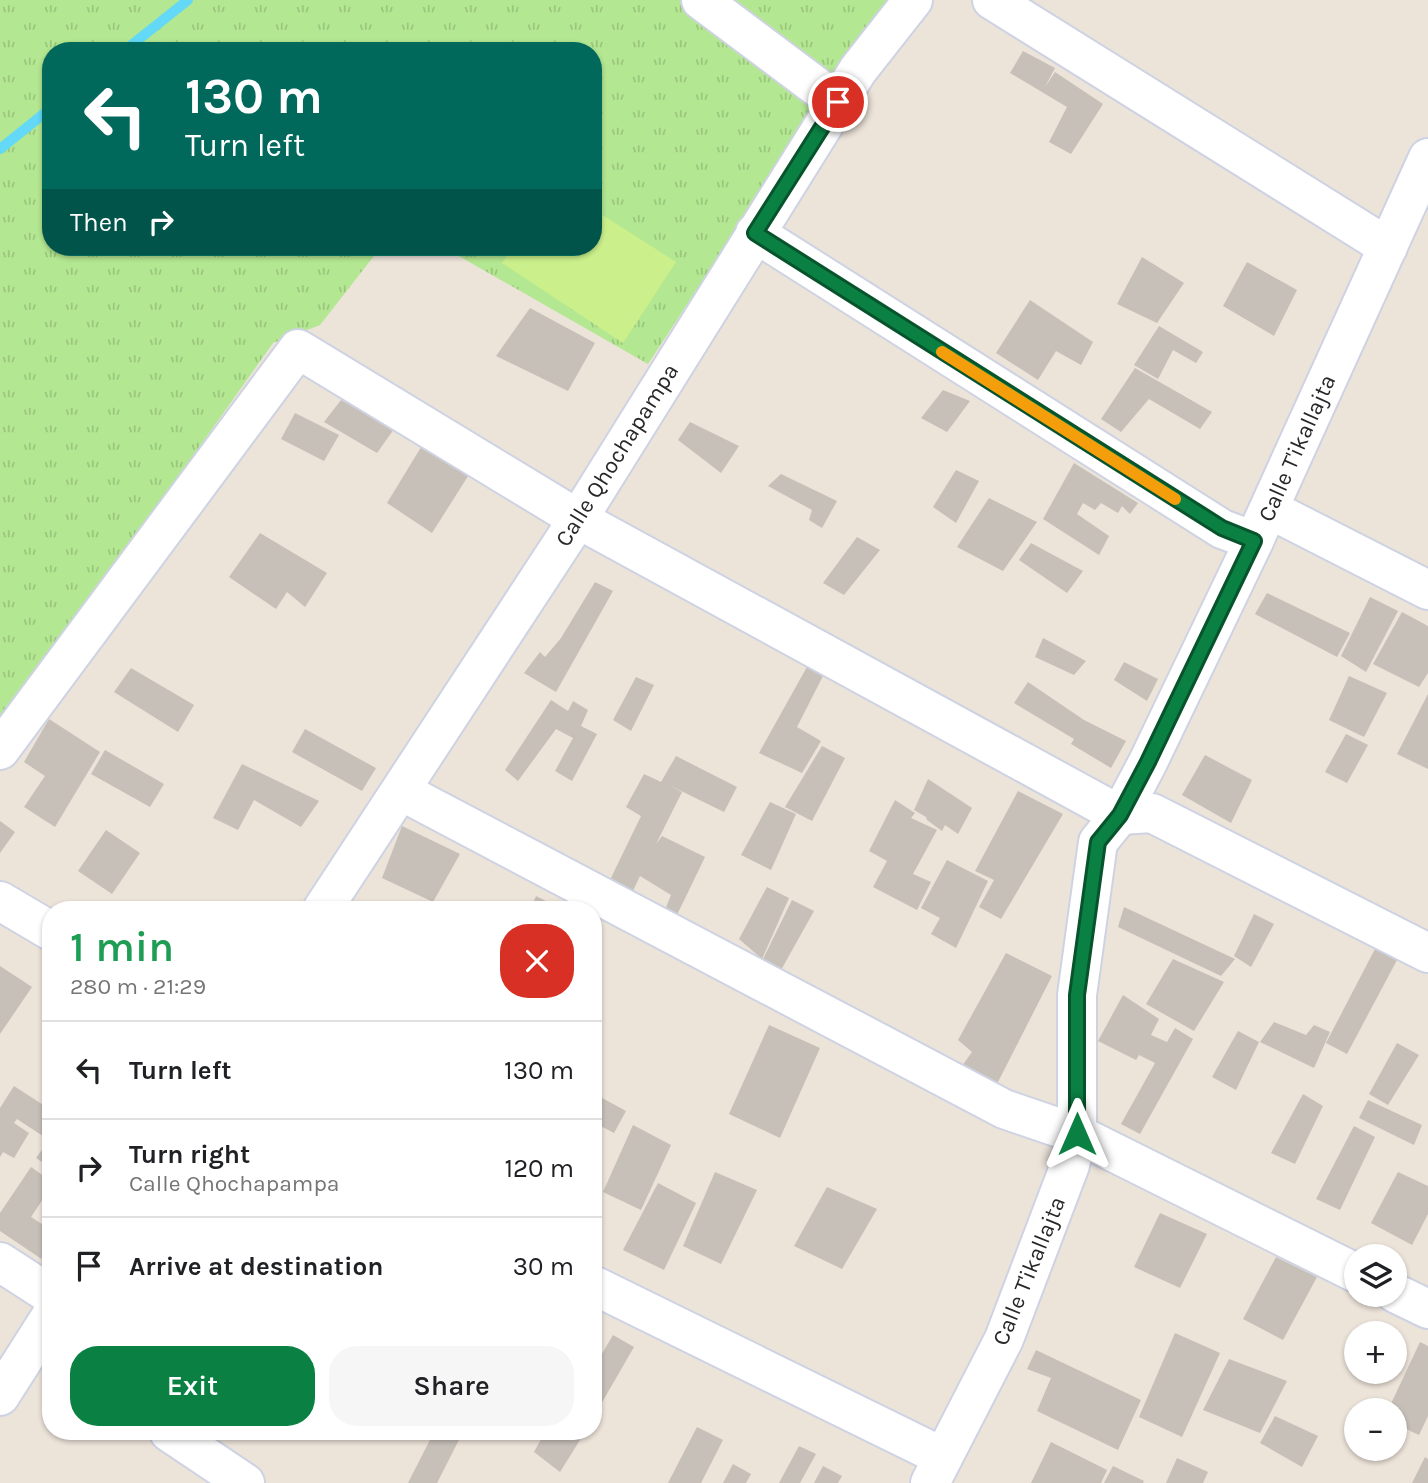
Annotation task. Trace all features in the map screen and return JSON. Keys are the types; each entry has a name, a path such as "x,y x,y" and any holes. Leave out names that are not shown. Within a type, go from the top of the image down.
{"street":[{"path":"701,0 838,102"},
{"name":"Calle Qhochapampa","path":"328,901 578,519 858,70 913,0"},
{"path":"992,0 1406,231"},
{"name":"Calle T'ikallajta","path":"936,1470 1004,1339 1070,1165 1077,1134 1077,995 1098,842 1120,815 1406,231 1428,158"},
{"path":"755,233 1222,528 1261,525 1428,590"},
{"path":"0,750 298,349 578,519 1120,815 1152,813 1428,953"},
{"path":"401,791 1004,1109 1077,1134 1344,1267"},
{"path":"0,901 42,926"},
{"path":"0,1262 42,1289"},
{"path":"602,1290 936,1470"},
{"path":"1407,1299 1428,1309"},
{"path":"0,1396 42,1341"},
{"path":"181,1440 244,1483"}],"green space":[{"path":"0,0 887,0 648,364 459,256 602,256 602,42 42,42 42,256 374,256 320,325 273,343 0,728"},
{"path":"602,215 676,262 623,343 502,263 507,256 602,256"}],"building":[{"path":"1023,51 1055,68 1045,87 1055,72 1103,104 1071,154 1049,142 1067,107 1010,73"},
{"path":"1142,257 1184,283 1157,323 1117,304"},
{"path":"1247,262 1297,290 1274,336 1223,306"},
{"path":"1030,300 1093,342 1081,365 1056,351 1038,380 996,353"},
{"path":"530,308 595,343 568,391 496,356"},
{"path":"1159,326 1203,352 1196,363 1173,350 1158,379 1134,365"},
{"path":"1135,368 1212,412 1200,429 1149,399 1121,432 1101,419"},
{"path":"943,390 970,401 947,432 921,418"},
{"path":"341,400 394,429 377,453 324,422"},
{"path":"295,413 339,435 324,461 281,439"},
{"path":"690,422 739,446 721,473 678,440"},
{"path":"423,444 470,473 432,533 387,503"},
{"path":"1074,463 1138,503 1130,514 1122,506 1118,513 1101,503 1095,510 1083,503 1077,514 1109,536 1099,555 1043,519"},
{"path":"956,470 979,481 956,523 933,507"},
{"path":"781,474 837,501 822,528 809,520 812,510 768,486"},
{"path":"989,498 1037,522 1003,571 957,547"},
{"path":"260,533 327,573 305,607 287,592 276,609 229,577"},
{"path":"857,537 880,550 844,595 823,583"},
{"path":"1031,543 1083,571 1067,593 1019,560"},
{"path":"595,582 613,591 556,692 524,673 540,652 545,657 561,638"},
{"path":"1267,593 1350,633 1337,657 1255,614"},
{"path":"1370,597 1398,611 1366,672 1341,656"},
{"path":"1402,612 1428,626 1428,673 1419,687 1373,664"},
{"path":"1043,638 1086,661 1074,675 1035,657"},
{"path":"1124,662 1158,679 1147,701 1114,680"},
{"path":"808,665 824,674 797,727 821,741 802,773 759,753"},
{"path":"131,668 194,705 178,732 114,692"},
{"path":"1349,676 1387,693 1364,737 1329,720"},
{"path":"636,677 654,685 631,731 613,720"},
{"path":"1028,682 1084,720 1126,741 1111,768 1071,744 1074,739 1014,703"},
{"path":"1428,694 1428,769 1397,754"},
{"path":"551,700 568,711 573,701 588,710 581,726 597,734 572,781 555,771 573,738 556,729 518,781 505,770"},
{"path":"49,719 100,752 55,827 24,807 45,776 24,762"},
{"path":"305,729 376,768 362,791 292,752"},
{"path":"1346,734 1368,745 1347,783 1325,772"},
{"path":"822,746 845,758 812,821 785,807"},
{"path":"105,750 164,784 150,807 91,774"},
{"path":"1205,755 1252,780 1231,823 1182,795"},
{"path":"676,756 737,787 724,812 669,785 682,792 656,844 662,836 705,857 676,917 665,910 671,895 640,876 632,893 610,880 641,816 626,807 644,774 661,782"},
{"path":"242,764 319,801 301,827 254,800 238,830 213,818"},
{"path":"928,779 972,808 958,834 945,825 942,831 914,810"},
{"path":"1018,791 1063,814 1001,919 979,907 994,880 975,871"},
{"path":"895,800 915,813 911,818 937,830 913,874 931,882 917,910 873,887 887,861 869,851"},
{"path":"770,802 796,814 771,870 741,855"},
{"path":"0,821 15,832 0,853"},
{"path":"402,826 460,854 434,901 382,878"},
{"path":"106,830 140,853 112,894 78,871"},
{"path":"947,860 988,881 956,948 931,934 940,918 921,908"},
{"path":"767,887 789,898 762,959 739,939"},
{"path":"792,900 814,911 781,970 763,959"},
{"path":"1124,907 1235,959 1221,976 1118,927"},
{"path":"1254,914 1274,924 1251,967 1234,956"},
{"path":"1375,949 1397,960 1347,1054 1326,1043"},
{"path":"1006,953 1052,976 998,1082 992,1084 962,1066 972,1052 958,1040"},
{"path":"1173,959 1224,982 1194,1031 1146,1004"},
{"path":"0,966 32,987 0,1034"},
{"path":"1123,995 1159,1019 1151,1035 1167,1042 1175,1028 1193,1039 1140,1134 1121,1124 1155,1063 1139,1055 1136,1060 1098,1041"},
{"path":"1274,1022 1306,1035 1314,1025 1330,1032 1314,1068 1260,1042"},
{"path":"769,1025 820,1048 780,1138 729,1114"},
{"path":"1238,1031 1259,1042 1236,1090 1212,1077"},
{"path":"1397,1043 1419,1055 1388,1105 1369,1094"},
{"path":"14,1086 42,1104 42,1135 17,1119 14,1123 29,1133 14,1158 3,1152 0,1157 0,1108"},
{"path":"1303,1094 1323,1106 1295,1164 1271,1153"},
{"path":"602,1098 626,1111 614,1133 602,1127"},
{"path":"1368,1100 1422,1125 1414,1145 1359,1118"},
{"path":"633,1125 671,1145 641,1210 603,1192"},
{"path":"1354,1126 1375,1137 1340,1210 1316,1199"},
{"path":"42,1150 42,1162 36,1158"},
{"path":"31,1167 42,1175 42,1200 31,1217 42,1224 42,1259 0,1231 0,1213"},
{"path":"715,1172 757,1190 721,1264 683,1246"},
{"path":"1398,1172 1428,1186 1428,1214 1412,1245 1371,1223"},
{"path":"658,1183 696,1203 664,1270 623,1250"},
{"path":"827,1187 877,1209 842,1269 794,1246"},
{"path":"1160,1213 1207,1234 1180,1288 1134,1267"},
{"path":"1276,1257 1317,1277 1283,1340 1243,1319"},
{"path":"1175,1333 1220,1353 1182,1437 1139,1417"},
{"path":"613,1335 634,1347 602,1402 602,1354"},
{"path":"1420,1342 1428,1346 1428,1416 1419,1435 1407,1430 1407,1398 1394,1398 1400,1384 1407,1384 1407,1370"},
{"path":"1036,1350 1141,1400 1118,1450 1037,1411 1051,1378 1027,1369"},
{"path":"1229,1359 1287,1381 1260,1433 1203,1410"},
{"path":"1275,1416 1318,1436 1302,1467 1260,1443"},
{"path":"697,1427 723,1440 701,1483 668,1483"},
{"path":"430,1440 459,1440 437,1483 408,1483"},
{"path":"541,1440 580,1440 560,1472 534,1452"},
{"path":"1051,1442 1107,1470 1101,1483 1031,1483"},
{"path":"799,1446 816,1454 800,1483 779,1483"},
{"path":"1425,1457 1428,1459 1428,1483 1412,1483"},
{"path":"1177,1458 1208,1472 1203,1483 1166,1483"},
{"path":"733,1464 751,1474 746,1483 723,1483"},
{"path":"823,1466 842,1476 838,1483 814,1483"},
{"path":"1113,1466 1144,1481 1143,1483 1104,1483"}],"waterway":[{"path":"135,42 188,0"},
{"path":"0,149 42,115"}],"slow traffic":[{"path":"942,352 1175,499"}],"route":[{"path":"838,102 755,233 1222,528 1254,541 1148,762 1120,815 1098,842 1077,995 1077,1134"}]}
